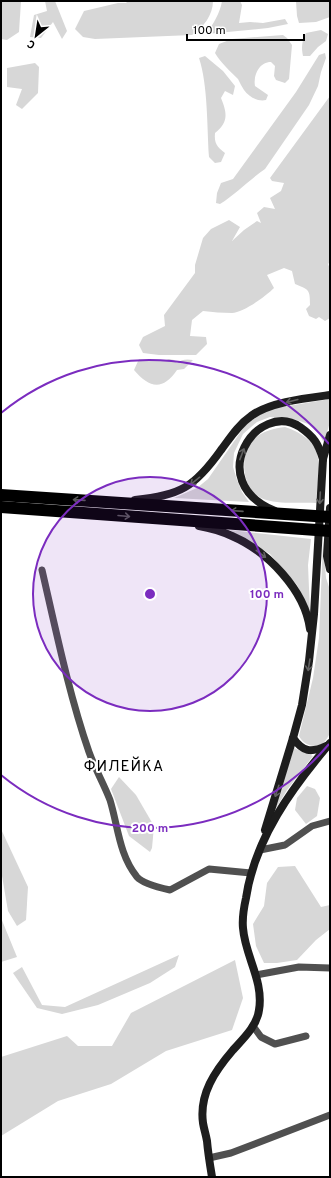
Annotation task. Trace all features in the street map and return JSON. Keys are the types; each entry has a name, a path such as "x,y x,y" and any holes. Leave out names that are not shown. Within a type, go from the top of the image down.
{"highway":[{"path":"1,495 330,517"},
{"path":"1,506 330,531"}],"street":[{"path":"108,502 152,498 182,489 200,476 239,425 252,415 265,408 306,398 330,395"},
{"path":"286,514 262,504 248,492 239,470 240,461 246,444 267,424 288,422 311,434 318,445 323,459"},
{"path":"260,850 302,705 312,641 323,459 330,435"},
{"path":"330,508 327,556 330,569"},
{"path":"159,519 214,529 246,543 269,560 285,577 302,604 310,626 312,641"},
{"path":"42,570 63,661 90,753 110,801 121,846 128,863 138,878 153,886 170,890 209,869 250,873"},
{"path":"293,738 298,745 306,750 316,750 329,744"},
{"path":"212,1177 203,1123 202,1108 205,1094 212,1077 219,1066 254,1026 259,1011 260,995 243,928 244,908 250,873 276,816 285,801 329,744"},
{"path":"260,850 285,845 312,826 330,821"},
{"path":"256,975 299,967 330,968"},
{"path":"254,1026 261,1037 275,1044 306,1036"},
{"path":"209,1158 231,1153 330,1115"}],"shaded area":[{"path":"1,1 21,1 19,32 7,40 1,39"},
{"path":"45,1 55,1 67,31 62,39 53,22 41,38 30,37 34,15 47,11"},
{"path":"128,1 213,1 213,6 207,21 192,35 95,39 83,37 75,29 84,11 118,3 126,3"},
{"path":"222,1 240,1 242,5 239,23 263,23 285,19 288,24 268,28 207,34 218,14"},
{"path":"296,1 330,1 330,17 316,22 299,23"},
{"path":"321,30 328,34 326,41 310,56 303,56 302,44 306,33"},
{"path":"283,35 292,45 289,79 285,83 276,80 274,76 275,66 271,62 263,64 256,74 255,86 268,95 266,100 257,100 248,95 238,79 223,64 215,53 219,44 232,39"},
{"path":"325,53 326,58 318,86 309,105 265,169 226,200 220,204 216,203 217,193 221,183 233,179 296,92 319,55"},
{"path":"205,56 223,71 235,86 233,95 225,91 221,98 225,108 226,117 223,125 215,133 215,140 218,147 225,153 221,162 215,163 209,157 206,93 199,58"},
{"path":"35,63 39,67 38,93 22,109 16,105 22,89 7,87 7,68"},
{"path":"330,96 330,262 328,264 330,269 330,318 325,321 319,317 316,319 309,316 306,309 310,305 310,296 308,291 295,284 292,271 284,268 267,275 274,288 248,307 232,313 203,311 192,320 190,336 206,337 207,344 196,355 159,355 143,353 139,345 143,337 165,326 164,315 195,273 195,265 203,238 211,229 229,220 240,227 232,241 257,221 261,223 257,213 264,207 275,209 270,198 281,191 284,183 272,181 270,178"},
{"path":"139,359 163,361 169,359 174,360 177,363 189,359 193,360 184,369 177,370 172,377 161,384 156,385 145,381 134,370"},
{"path":"330,399 330,422 324,443 319,434 308,424 297,420 270,417 257,422 243,434 234,453 233,467 242,492 249,502 174,498 197,488 208,479 244,427 255,417 270,409"},
{"path":"285,427 299,433 308,440 318,456 319,466 316,503 274,502 261,498 249,487 244,470 244,462 249,445 254,439 269,430"},
{"path":"230,530 311,539 308,565 310,612 297,585 270,554"},
{"path":"323,541 326,578 330,590 330,733 323,743 312,746 306,743 299,736 313,678 319,638"},
{"path":"294,748 313,756 287,790 273,813"},
{"path":"119,777 136,795 154,826 152,848 150,852 129,836 111,789"},
{"path":"307,786 315,789 320,798 317,816 306,824 295,810 297,798"},
{"path":"1,829 28,887 26,920 17,926 8,911 1,870"},
{"path":"295,866 321,907 330,905 330,929 316,940 297,960 264,963 256,946 253,924 264,906 267,883 278,867"},
{"path":"1,918 17,957 1,962"},
{"path":"179,955 175,967 150,983 98,1005 62,1014 37,1008 13,973 22,967 42,1005 65,1007"},
{"path":"235,960 243,998 232,1030 166,1051 111,1084 58,1101 1,1136 1,1057 67,1036 78,1046 112,1046 131,1013"}],"district":[{"name":"ФИЛЕЙКА","path":"124,766"}]}
